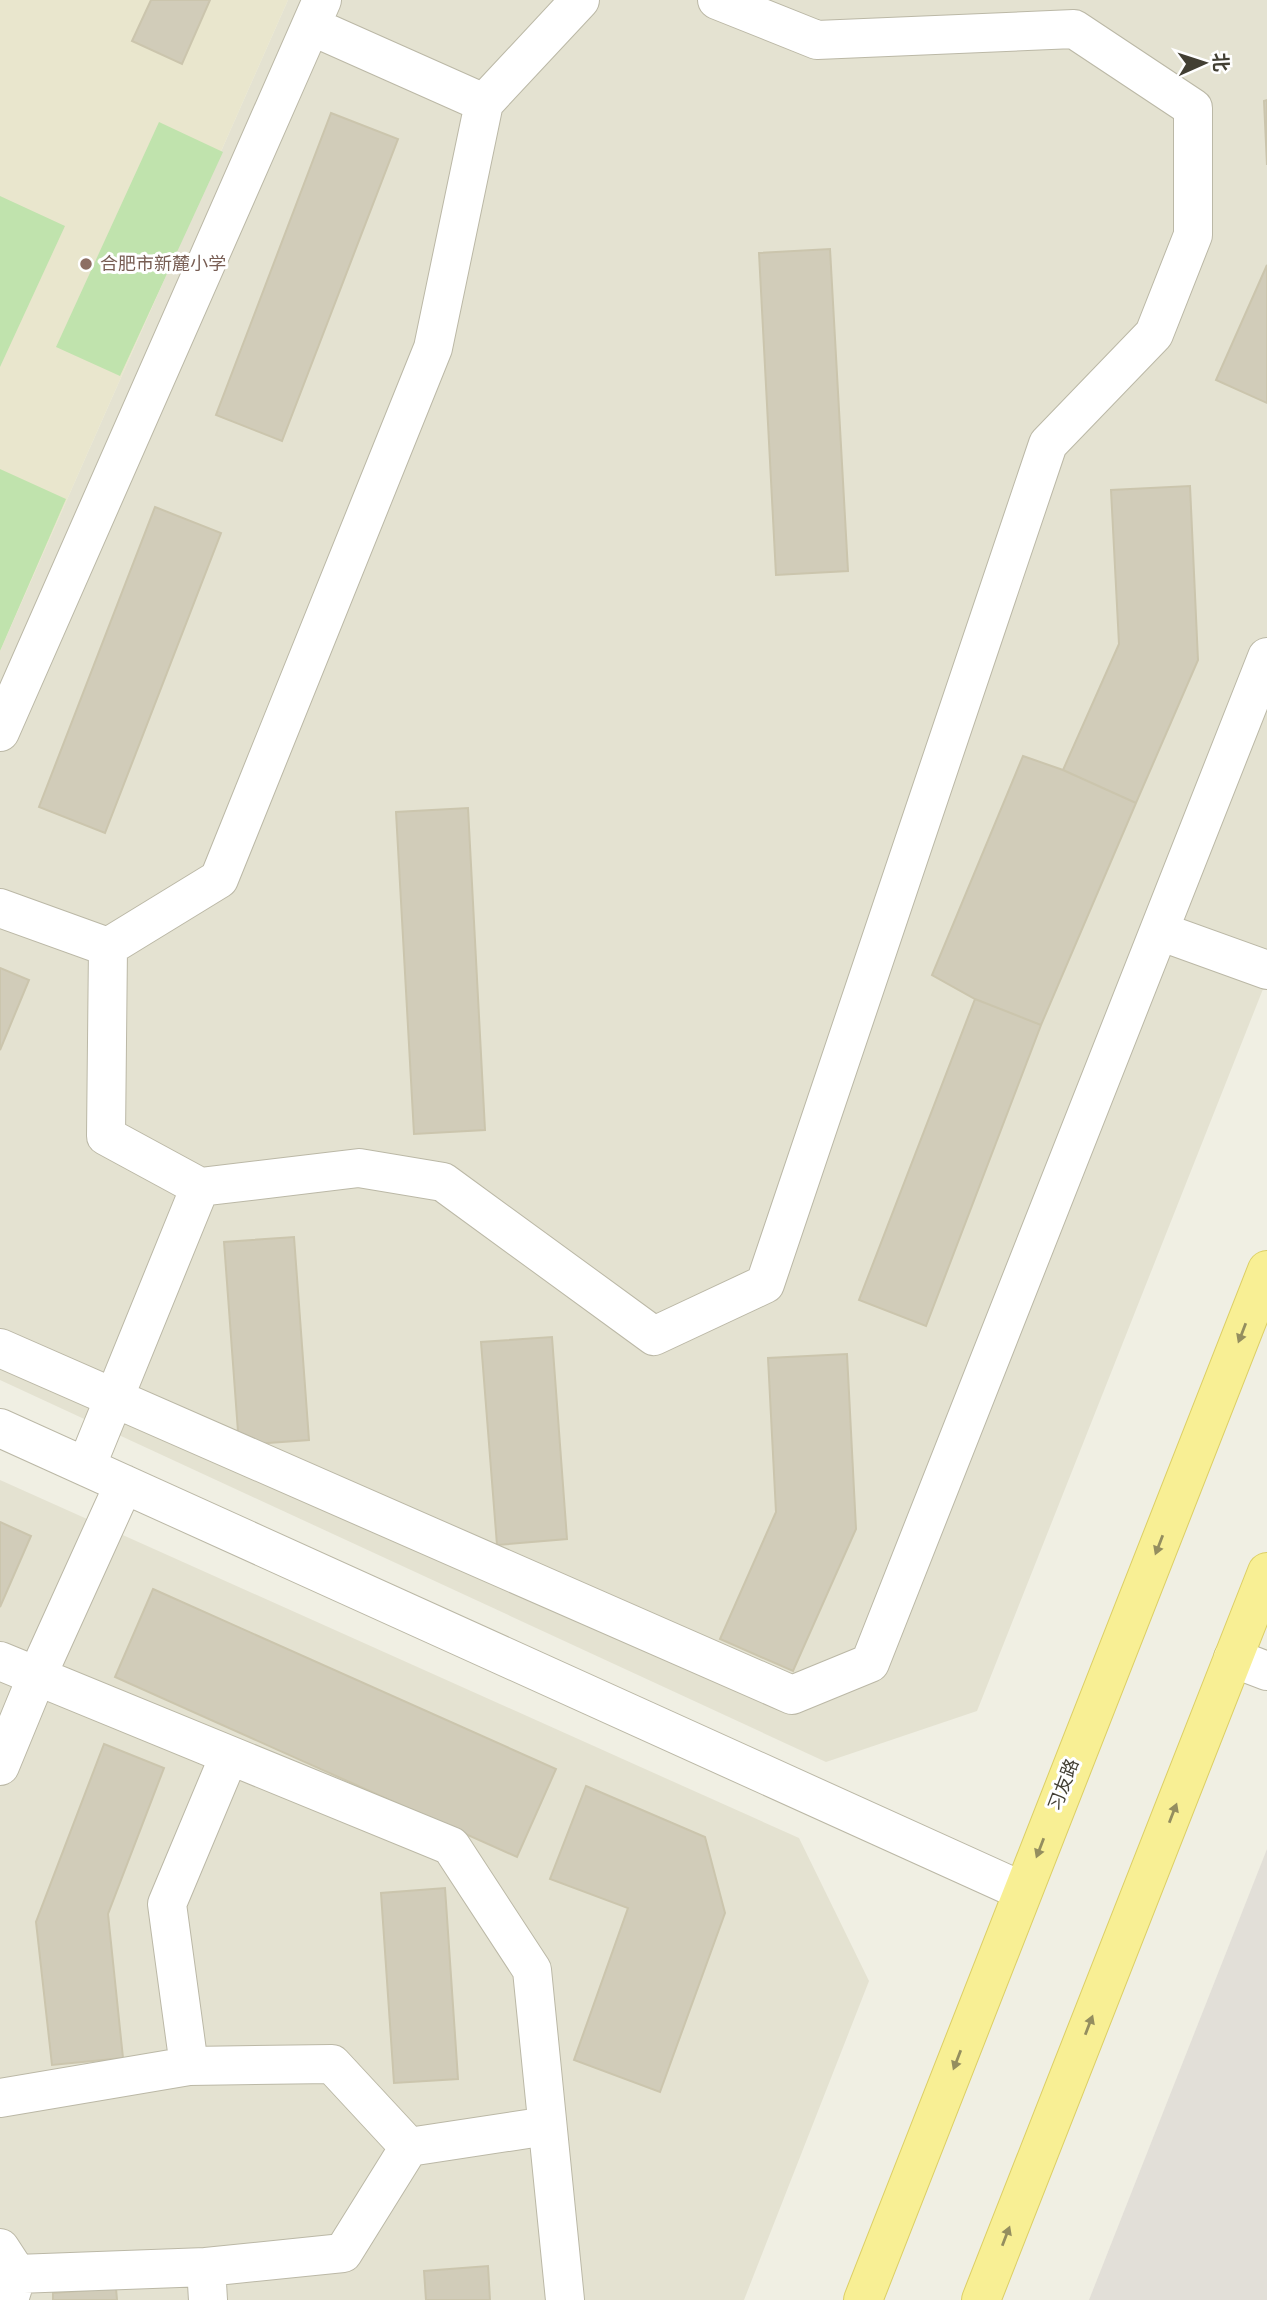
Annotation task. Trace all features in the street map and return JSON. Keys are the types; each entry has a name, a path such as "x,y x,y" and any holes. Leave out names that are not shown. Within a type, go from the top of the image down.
{"main road":[{"name":"习友路","path":"863,2300 1267,1270"},
{"path":"981,2300 1250,1664 1267,1572"}],"street":[{"path":"108,947 219,879 433,348 484,103 580,0"},
{"path":"108,947 106,1136 200,1187 359,1168 443,1182 654,1336 765,1284 1048,444 1154,334 1193,235 1193,108 1074,29 817,40 717,0"},
{"path":"0,732 316,13 484,103"},
{"path":"0,1348 792,1695 870,1663 1267,657"},
{"path":"0,908 108,947"},
{"path":"1159,931 1267,970"},
{"path":"86,1467 200,1187"},
{"path":"0,1428 1023,1891"},
{"path":"0,1766 37,1676 124,1484"},
{"path":"0,1661 451,1846 531,1970 565,2300"},
{"path":"189,2066 167,1904 229,1756"},
{"path":"0,2098 189,2066 332,2064 409,2147"},
{"path":"9,2274 207,2283 344,2253 409,2147 547,2126"}],"shaded area":[{"name":"合肥市新麓小学","path":"0,0 288,0 0,651"},
{"path":"288,0 1267,0 1267,979 977,1711 826,1762 0,1380 0,651"},
{"path":"0,1480 799,1838 869,1981 744,2300 0,2300"},
{"path":"1267,1849 1267,2300 1089,2300"}],"green space":[{"path":"159,122 223,152 120,376 56,347"},
{"path":"0,196 65,226 0,367"},
{"path":"0,469 66,499 0,651"}],"building":[{"path":"151,0 210,0 182,64 132,41"},
{"path":"1267,100 1267,165 1264,101"},
{"path":"331,113 398,139 282,441 216,415"},
{"path":"830,249 848,571 776,575 759,253"},
{"path":"1267,265 1267,403 1216,380"},
{"path":"1190,486 1198,660 1136,803 1063,770 1119,644 1111,490"},
{"path":"155,507 221,533 105,833 39,807"},
{"path":"1023,756 1063,770 1136,803 1041,1025 975,999 932,975"},
{"path":"468,808 485,1130 414,1134 396,812"},
{"path":"0,968 29,980 0,1050"},
{"path":"975,999 1041,1025 926,1326 859,1300"},
{"path":"294,1237 309,1440 239,1445 224,1242"},
{"path":"552,1337 567,1539 497,1545 481,1342"},
{"path":"847,1354 856,1529 793,1671 720,1639 776,1512 768,1358"},
{"path":"0,1522 31,1536 0,1607"},
{"path":"153,1589 556,1769 517,1857 115,1677"},
{"path":"104,1744 164,1768 108,1914 123,2058 52,2065 36,1922"},
{"path":"586,1786 705,1837 725,1913 660,2092 574,2060 628,1908 550,1879"},
{"path":"445,1888 458,2079 394,2083 381,1893"},
{"path":"488,2266 490,2300 426,2300 424,2271"},
{"path":"116,2288 117,2300 53,2300 53,2293"}],"place":[{"name":"合肥市新麓小学","path":"86,264"}]}
